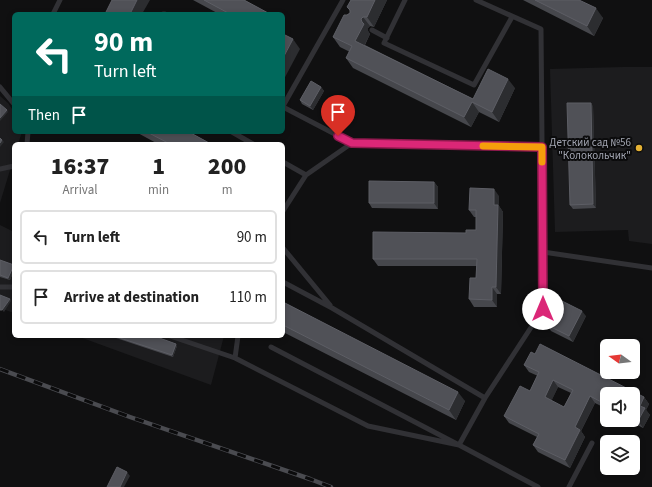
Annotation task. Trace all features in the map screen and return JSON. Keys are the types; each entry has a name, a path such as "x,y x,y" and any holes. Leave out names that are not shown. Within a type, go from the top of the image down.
{"lane":[{"path":"54,12 60,0"},
{"path":"285,103 343,0"},
{"path":"406,0 384,43 474,85 512,17"},
{"path":"459,445 485,398 543,309 541,30 476,0"},
{"path":"336,13 341,15"},
{"path":"372,30 387,38"},
{"path":"0,87 12,102"},
{"path":"285,108 352,143 542,147"},
{"path":"236,134 250,142"},
{"path":"285,208 306,175 352,143"},
{"path":"285,163 306,175"},
{"path":"0,169 12,166"},
{"path":"285,250 332,308"},
{"path":"543,252 652,268"},
{"path":"285,283 332,308 485,398"},
{"path":"0,287 12,287"},
{"path":"176,338 235,358 368,426 459,445"},
{"path":"235,358 238,338"},
{"path":"270,347 538,487"},
{"path":"569,487 592,443"}],"shaded area":[{"path":"652,67 652,244 629,241 628,230 555,232 550,69"},
{"path":"0,96 12,109 12,134 21,134 19,142 12,142 12,164 0,203"},
{"path":"0,225 12,231 12,312 0,308"},
{"path":"82,338 223,338 211,385"}],"building":[{"path":"112,0 137,0 131,12 106,12"},
{"path":"204,0 244,0 266,12 226,12"},
{"path":"351,0 375,0 367,17 363,17 361,19 364,24 355,41 473,99 488,69 508,79 492,112 472,102 464,117 346,58 352,46 333,37 344,15 350,13 350,10 347,7"},
{"path":"535,0 579,0 596,8 587,26"},
{"path":"285,35 293,39 285,54"},
{"path":"311,81 321,87 310,106 300,100"},
{"path":"567,103 591,103 593,204 570,205"},
{"path":"0,104 7,110 0,118"},
{"path":"151,134 193,134 207,142 166,142"},
{"path":"369,181 434,182 434,203 369,203"},
{"path":"470,188 494,189 494,205 498,205 496,287 492,287 492,300 469,299 470,278 476,278 477,259 373,259 373,232 466,233 466,230 476,230 476,210 469,210"},
{"path":"0,260 12,264 12,269 8,278 0,275"},
{"path":"0,295 10,299 2,310 0,310"},
{"path":"560,300 582,311 569,336 547,325"},
{"path":"285,303 458,392 449,410 285,326"},
{"path":"120,338 160,338 176,344 172,355"},
{"path":"540,344 600,375 600,379 609,379 624,387 600,387 600,401 590,396 575,427 580,430 565,460 533,445 539,434 504,416 520,386 530,391 539,372 524,365 531,352 535,354","holes":["553,380 573,390 564,407 545,397"]},
{"path":"640,395 644,397 640,406"},
{"path":"640,406 645,408 640,417"},
{"path":"117,467 127,472 120,487 107,487"}],"railway":[{"path":"0,369 130,417 331,487"}],"slow traffic":[{"path":"483,146 542,147 542,162"}],"place":[{"name":"Детский сад №56 \"Колокольчик\"","path":"639,148"}],"route":[{"path":"338,136 352,143 542,147 543,309"}]}
